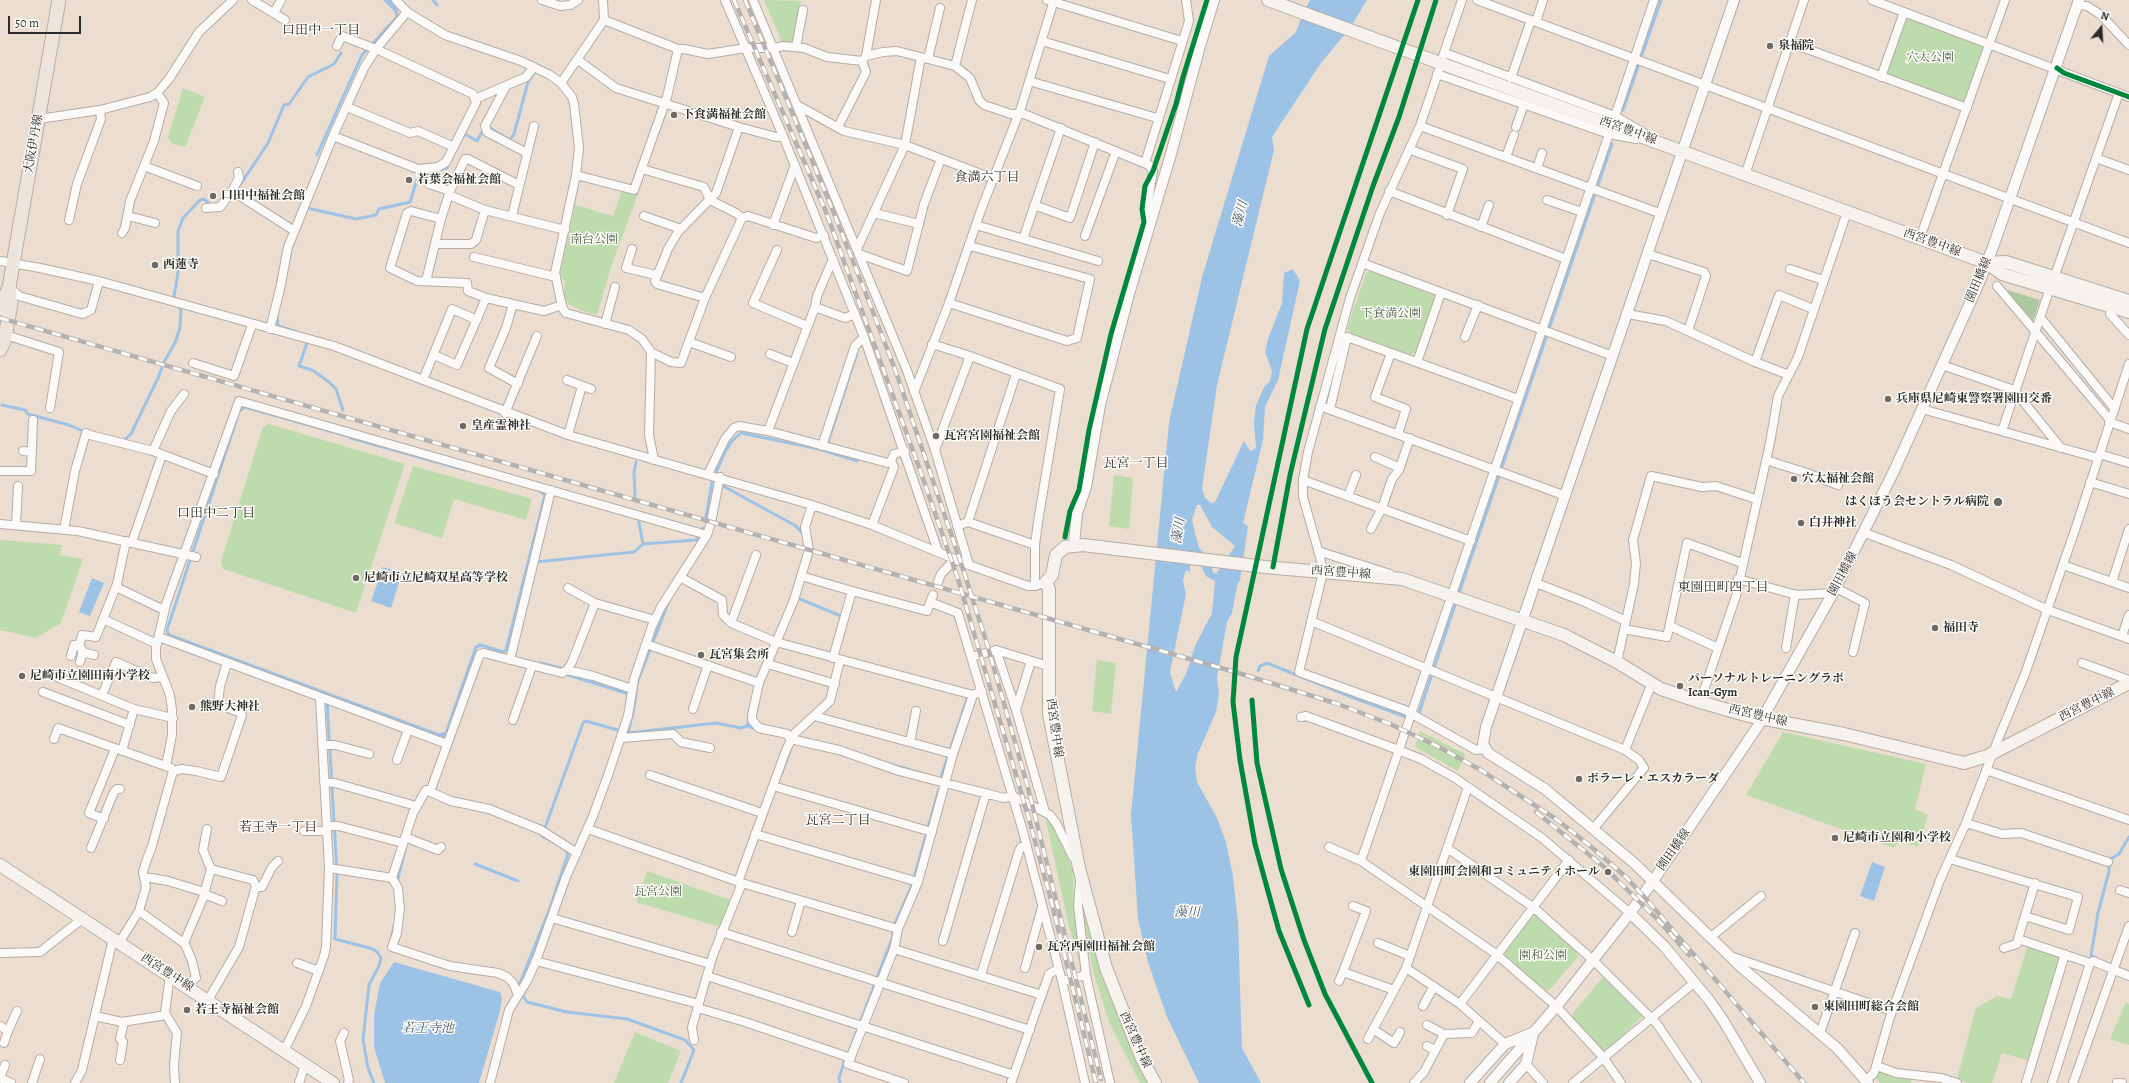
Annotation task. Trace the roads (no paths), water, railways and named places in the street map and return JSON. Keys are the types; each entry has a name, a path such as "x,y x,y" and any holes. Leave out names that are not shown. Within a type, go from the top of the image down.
{"main road":[{"name":"大阪伊丹線","path":"0,350 6,335 11,304 6,262 39,118 59,0"},
{"name":"西宮豊中線","path":"1268,0 1451,66 1508,82 1664,145 1987,263 2006,262 2052,283 2129,312"},
{"name":"西宮豊中線","path":"2052,283 2129,301"},
{"name":"大阪伊丹線","path":"0,309 9,287"},
{"name":"西宮豊中線","path":"1078,545 1265,567 1402,578 1577,640 1661,688 1700,702 1763,718 1844,734 1964,763 1975,761 1992,753 2129,682"},
{"path":"1040,584 1052,575 1056,555 1064,547 1078,545"},
{"name":"西宮豊中線","path":"1040,584 1049,590 1049,714 1080,871 1106,968 1142,1059 1155,1083"},
{"name":"西宮豊中線","path":"0,865 170,975 332,1083"}],"street":[{"path":"39,118 100,110 150,97 157,93 169,79 199,32 233,0"},
{"path":"252,0 285,20"},
{"path":"274,13 281,0"},
{"path":"396,0 407,12 453,39 500,53 534,67 561,83 572,97 579,148 576,175 555,273 562,305 566,312 629,330 642,339 651,352 671,362 682,362 704,298 742,218 748,216 816,238 824,236"},
{"path":"542,0 560,6 570,5 578,0"},
{"path":"561,83 604,20 604,0"},
{"path":"725,0 784,136 864,337 905,451 938,551"},
{"path":"753,0 858,251 914,392 935,450 970,565"},
{"path":"838,127 866,72 864,59 876,0"},
{"path":"955,66 972,0"},
{"path":"1145,163 1157,118 1188,21 1186,0"},
{"path":"1078,545 1077,513 1086,487 1100,405 1129,294 1214,0"},
{"path":"1462,0 1444,55 1508,82 1615,116 1664,145"},
{"path":"1477,0 2129,243"},
{"path":"1508,82 1543,0"},
{"path":"1615,116 1638,60 1654,0"},
{"path":"1734,0 1524,621 1484,734 1485,749 1495,758 1545,790 1594,828 1653,881 1711,938 1820,1033 1850,1061 1867,1082 1877,1066 1892,1011 1940,880 1966,823 1992,753 2025,674 2048,610 2129,364"},
{"path":"1745,175 1804,0"},
{"path":"1872,0 2057,68 2064,73 2129,97"},
{"path":"1920,238 2005,0"},
{"path":"914,392 949,303 970,246 981,210 1018,114 1042,41 1051,1 1182,41"},
{"path":"2079,2 2101,15 2129,45"},
{"name":"園田橋線","path":"1490,1083 1556,1006 1630,913 1653,881 1763,718 1835,590 1865,533 1987,263 2079,2"},
{"path":"858,251 905,145 924,58 940,8"},
{"path":"796,47 803,10"},
{"path":"270,329 293,230 333,136 364,68 376,49 407,12"},
{"path":"1881,77 1904,12"},
{"path":"604,20 678,49 708,54 746,48 774,48 783,46 804,48 828,57 864,59 897,52 955,66 970,78 979,100 984,105 1012,114 1024,114 1149,165 1153,171 1147,207 1151,222"},
{"path":"333,136 418,169 438,167 446,162 476,103 473,94 376,49 342,36 337,46"},
{"path":"1042,41 1170,79"},
{"path":"1790,43 1967,108"},
{"path":"576,175 634,190 647,149 665,103 678,49"},
{"path":"578,60 616,88 740,127 776,137 784,136"},
{"path":"475,99 504,88 526,77 534,67"},
{"path":"1485,749 1476,750 1405,710 1299,672 1312,621 1322,572 1318,551 1304,503 1303,480 1320,406 1344,319 1362,263 1389,192 1411,150 1438,72 1609,134 1664,145"},
{"path":"1029,81 1157,118"},
{"path":"504,88 486,126 487,132 527,153"},
{"path":"122,233 128,216 130,201 144,166 164,103 157,93"},
{"path":"2002,431 2014,390 2119,93"},
{"path":"1506,157 1524,104"},
{"path":"798,105 844,131 905,145 994,179"},
{"path":"347,107 410,133 418,131 454,147"},
{"path":"69,220 77,184 101,119 100,110"},
{"path":"512,216 534,126"},
{"path":"1420,126 1662,214"},
{"path":"704,298 656,284 656,275 668,249 681,229 716,193 740,127"},
{"path":"1022,239 1061,128"},
{"path":"1361,861 1399,750 1415,716 1431,671 1455,598 1471,541 1498,471 1518,399 1546,331 1566,259 1582,212 1594,189 1609,134"},
{"path":"1034,205 1070,218 1095,142"},
{"path":"1411,150 1463,169 1447,215"},
{"path":"1085,236 1116,151"},
{"path":"1537,169 1542,152"},
{"path":"2096,158 2129,170"},
{"path":"426,281 441,219 450,193 465,159 468,159 519,185"},
{"path":"858,251 907,271 924,204 941,159"},
{"path":"773,225 795,165"},
{"path":"144,166 197,186"},
{"path":"642,168 704,187 710,200 736,213 742,218"},
{"path":"206,208 220,207 232,191 239,178 238,172"},
{"path":"429,184 485,210 565,230"},
{"path":"232,191 293,230"},
{"path":"1389,192 1566,259"},
{"path":"1547,200 1582,212"},
{"path":"1481,227 1489,205"},
{"path":"435,244 471,244 476,240 485,210"},
{"path":"441,219 411,211 407,213 390,268 417,281 467,283 468,291 486,298 544,311 562,305"},
{"path":"1700,702 1736,596 1738,579 1753,520 1756,499 1766,460 1778,396 1798,357 1847,212"},
{"path":"874,213 919,224"},
{"path":"128,216 155,223"},
{"path":"644,216 681,229"},
{"path":"976,225 1098,261"},
{"path":"949,303 1067,341 1077,338 1090,279 970,246"},
{"path":"632,249 626,268 656,275"},
{"path":"776,250 753,303 807,326"},
{"path":"1648,254 1704,272 1706,276 1688,331"},
{"path":"474,257 556,277"},
{"path":"768,431 815,307 817,296 833,259"},
{"path":"6,262 99,281 177,302 252,325 334,346 505,413 568,435 812,505 872,525 970,565 1028,586 1040,584 1035,545 1060,389 970,356 932,344"},
{"path":"1362,263 1613,356"},
{"path":"1790,269 1823,280"},
{"path":"9,287 20,296 82,314 91,310 99,281"},
{"path":"1998,286 2110,421 2129,429"},
{"path":"605,324 615,301 615,287"},
{"path":"1417,362 1441,293"},
{"path":"1755,362 1779,295 1813,309"},
{"path":"434,355 457,365 486,298"},
{"path":"514,304 506,328 489,368 518,384"},
{"path":"1465,337 1478,305"},
{"path":"2111,306 2110,314 2129,335"},
{"path":"815,307 845,318 855,314"},
{"path":"423,380 452,309 477,320"},
{"path":"1628,314 1666,322 1755,362 1789,375"},
{"path":"2040,318 2114,408"},
{"path":"193,363 234,376 252,325"},
{"path":"6,335 59,352 51,383 50,408"},
{"path":"505,413 537,336"},
{"path":"825,446 855,346 864,337"},
{"path":"1330,409 1347,338 1518,399"},
{"path":"689,342 731,358"},
{"path":"651,352 649,435 654,460"},
{"path":"1390,353 1376,397 1406,409 1398,434"},
{"path":"770,354 794,363"},
{"path":"935,450 970,356"},
{"path":"2070,372 2078,364"},
{"path":"1942,365 2014,390 2061,448"},
{"path":"968,522 1016,374"},
{"path":"567,380 591,390"},
{"path":"568,435 582,386"},
{"path":"154,451 171,411 184,394"},
{"path":"75,1083 82,1070 116,941 139,911 146,887 143,872 152,846 170,768 173,718 170,695 156,659 164,610 191,556 214,474 239,401 707,536"},
{"path":"1320,406 1566,496"},
{"path":"1922,409 2061,448 2129,464"},
{"path":"0,471 31,471 34,420"},
{"path":"490,1083 509,1010 527,981 536,961 577,853 588,829 621,738 628,716 632,689 646,644 660,607 707,536 712,522 715,476 725,439 734,428 739,426 768,431 888,463 891,461"},
{"path":"64,530 75,471 86,434 154,451 214,474"},
{"path":"1371,529 1382,508 1392,479 1400,468 1410,438"},
{"path":"872,525 894,467 891,461 894,454 905,451"},
{"path":"23,452 32,452"},
{"path":"80,662 82,634 96,637 116,587 129,542 162,455"},
{"path":"1374,457 1400,468"},
{"path":"1766,460 1838,485"},
{"path":"1348,496 1356,475"},
{"path":"1617,662 1634,584 1636,563 1633,540 1651,476 1702,486 1716,486 1756,499"},
{"path":"1303,480 1471,541"},
{"path":"2090,482 2129,494"},
{"path":"16,526 18,486"},
{"path":"510,660 551,490"},
{"path":"791,740 787,734 759,728 752,720 759,683 768,664 801,576 809,550 805,527 812,505"},
{"path":"957,526 968,522 1035,545"},
{"path":"0,524 64,530 129,542 191,556"},
{"path":"2112,582 2129,529"},
{"path":"1865,533 1952,565 2048,610 2126,638 2129,614"},
{"path":"1536,583 1585,602 1625,625 1667,637 1688,542 1742,563"},
{"path":"1318,551 1402,578"},
{"path":"731,622 756,555"},
{"path":"938,582 941,574 955,559"},
{"path":"2063,565 2129,588"},
{"path":"801,576 927,610 931,599 958,611 1013,796 1062,981 1085,1083"},
{"path":"680,577 722,600 724,617 731,622 776,642 973,694 982,691"},
{"path":"1738,579 1794,594 1835,590 1865,603 1853,652"},
{"path":"116,587 164,610"},
{"path":"568,588 595,603 655,620"},
{"path":"694,1040 692,1027 710,964 740,883 762,813 792,736 830,701 835,684 836,659 852,591"},
{"path":"1786,648 1794,594"},
{"path":"430,792 445,744 480,654 484,653 562,673 567,670 592,615 595,603"},
{"path":"103,619 158,641 227,663 320,699 445,744"},
{"path":"1312,621 1625,750 1639,760 1644,768 1594,828"},
{"path":"1670,626 1718,648"},
{"path":"646,644 759,683"},
{"path":"71,656 74,645 94,655"},
{"path":"972,658 996,650 1048,666"},
{"path":"996,650 1016,710 1045,812"},
{"path":"1016,710 1030,661"},
{"path":"102,695 116,662 153,678 163,677"},
{"path":"54,739 58,728 170,768 196,771 221,777 242,715 241,713 218,704 220,686 227,663"},
{"path":"2082,663 2129,682"},
{"path":"768,664 835,684"},
{"path":"693,709 708,665"},
{"path":"513,720 532,666"},
{"path":"567,670 593,676 632,689"},
{"path":"59,678 134,709 173,718"},
{"path":"1625,750 1652,683"},
{"path":"43,692 130,725"},
{"path":"904,1083 850,1066 848,1064 894,949 898,929 918,882 953,754 973,694"},
{"path":"284,1051 306,1006 319,972 326,947 334,868 328,745 320,699"},
{"path":"104,819 89,813 130,725 134,709"},
{"path":"910,742 916,711"},
{"path":"814,716 953,754"},
{"path":"1301,718 1306,716 1399,750 1426,762 1468,787 1542,838 1630,913 1664,946 1695,982 1724,1020 1760,1083"},
{"path":"397,760 408,730"},
{"path":"621,738 673,734 681,742 710,748"},
{"path":"791,740 800,740 839,750 899,771 1004,798 1013,796 1045,812 1056,823 1080,871 1078,906 1086,975 1110,1083"},
{"path":"328,745 369,754"},
{"path":"1986,770 2129,820"},
{"path":"650,775 663,784 712,801 762,813"},
{"path":"330,782 416,806"},
{"path":"773,786 932,832"},
{"path":"1368,1039 1406,968 1468,787"},
{"path":"91,848 114,792 117,789 120,789"},
{"path":"518,995 513,983 507,977 498,973 450,966 392,947 397,933 400,909 398,888 392,878 416,806 426,790 446,799 489,809 541,830 577,853"},
{"path":"943,941 986,793"},
{"path":"1966,823 2002,834 2021,833 2108,862"},
{"path":"304,831 331,827 404,840 438,850 441,847"},
{"path":"184,943 204,893 211,869 203,850 207,829"},
{"path":"588,829 740,883 898,929"},
{"path":"755,834 918,882"},
{"path":"981,975 1019,851 1021,847 1026,846"},
{"path":"1329,847 1361,861 1496,954 1556,1006 1603,1057 1621,1083"},
{"path":"1447,848 1533,907 1593,960 1651,1018 1697,1083"},
{"path":"1950,859 2078,897 2069,930 2025,916"},
{"path":"1460,1004 1496,954 1569,860"},
{"path":"256,886 262,887 272,867 278,861"},
{"path":"334,868 392,878"},
{"path":"208,1000 239,947 256,886 253,880 211,869"},
{"path":"145,877 176,883 222,901"},
{"path":"2004,948 2017,944 2035,883"},
{"path":"2120,890 2129,893"},
{"path":"1711,938 1761,896"},
{"path":"792,932 801,901"},
{"path":"1025,968 1042,906"},
{"path":"1339,981 1366,911 1353,906"},
{"path":"139,911 184,943 192,961 196,978 185,985"},
{"path":"0,953 40,952 82,918"},
{"path":"552,918 710,964"},
{"path":"2073,1083 2129,926"},
{"path":"721,932 880,984 1030,1030"},
{"path":"1820,1033 1855,933"},
{"path":"2018,939 2090,963 2093,961 2114,966 2129,976"},
{"path":"1378,943 1410,956"},
{"path":"894,949 1042,995"},
{"path":"2026,1083 2065,954"},
{"path":"1730,955 1892,1011"},
{"path":"536,961 698,1006 851,1058"},
{"path":"297,963 319,972"},
{"path":"2052,1083 2090,963"},
{"path":"1406,968 1460,1004 1505,1044"},
{"path":"707,976 863,1026 1012,1079 1049,974 1058,969"},
{"path":"1342,972 1394,990"},
{"path":"170,975 166,1001 166,1015 177,1033 174,1065 175,1083"},
{"path":"1062,981 1086,975"},
{"path":"1573,1083 1695,982"},
{"path":"1424,1006 1434,986"},
{"path":"4,1043 17,1011"},
{"path":"95,1016 124,1022 166,1015"},
{"path":"1427,1025 1444,1034 1472,1034 1479,1021"},
{"path":"120,1060 123,1042 120,1039 124,1022"},
{"path":"0,1026 8,1031"},
{"path":"1373,1029 1394,1043 1400,1032"},
{"path":"1470,1083 1505,1044 1534,1032"},
{"path":"1509,1083 1526,1064 1534,1032"},
{"path":"344,1033 340,1042 349,1080 348,1083"},
{"path":"1414,1083 1424,1072 1430,1048 1444,1034"},
{"path":"32,1083 40,1059"},
{"path":"1526,1064 1543,1083"},
{"path":"5,1065 0,1078 11,1083"},
{"path":"299,1083 305,1065"},
{"path":"1877,1066 1915,1079 1954,1082"},
{"path":"2117,1083 2122,1083"}],"water":[{"name":"藻川","path":"1310,0 1367,0 1350,28 1321,63 1272,137 1274,150 1217,385 1202,488 1205,498 1211,503 1215,502 1244,441 1250,451 1256,448 1254,423 1256,406 1264,387 1270,381 1272,371 1265,352 1268,339 1282,303 1284,273 1293,269 1300,281 1278,380 1265,407 1263,440 1243,523 1248,526 1240,580 1237,586 1232,613 1227,622 1217,678 1219,694 1216,712 1198,753 1195,767 1197,782 1217,818 1226,842 1233,876 1238,923 1242,1048 1261,1083 1199,1083 1167,1017 1148,962 1138,919 1131,815 1169,422 1202,277 1269,56 1296,32 1303,13","holes":["1197,505 1200,505 1212,527 1235,546 1216,574 1213,572 1208,557 1199,548 1197,541 1192,520","1195,561 1199,563 1206,576 1215,581 1212,613 1195,646 1186,674 1176,692 1170,672 1186,594 1183,581 1185,572 1187,570 1190,572 1190,566"]},
{"path":"383,567 402,573 391,608 371,601"},
{"path":"92,578 104,583 90,616 79,612"},
{"path":"1872,862 1885,867 1874,901 1860,896"},
{"name":"若王寺池","path":"394,962 500,992 502,998 500,1011 479,1083 385,1083 374,1047 374,1015 380,983"}],"waterway":[{"path":"317,155 362,55 397,17 396,11 385,0"},
{"path":"389,0 397,9"},
{"path":"433,0 437,5"},
{"path":"1623,110 1661,0"},
{"path":"240,185 268,143 284,105 289,104 308,77 334,64 341,53"},
{"path":"463,137 465,134 477,141 482,132 490,128 510,140 514,134 528,82 534,73"},
{"path":"1458,596 1612,144"},
{"path":"438,170 447,168 449,163"},
{"path":"306,211 307,208 356,219 376,215 379,209 410,202 419,173 423,172"},
{"path":"122,442 131,434 158,378 164,362 175,343 180,328 181,311 174,296 178,273 178,231 183,218 200,200 204,199 212,206"},
{"path":"277,315 278,326 297,332"},
{"path":"308,340 299,366 312,370 329,382 336,389 343,410"},
{"path":"827,445 857,353"},
{"path":"2,405 25,410 28,414 69,425 85,432"},
{"path":"239,411 245,407 351,437"},
{"path":"237,418 167,630 169,635 439,735 443,734"},
{"path":"706,517 712,482 725,452 732,441 741,433 819,449 857,461"},
{"path":"351,438 465,470"},
{"path":"635,497 634,472 636,462"},
{"path":"723,486 796,526 803,534"},
{"path":"444,742 443,734 446,733 476,647 481,645 503,652 506,650 545,495 540,491"},
{"path":"638,518 643,544"},
{"path":"535,562 634,552 643,544 696,540 703,528"},
{"path":"795,597 841,616 840,618"},
{"path":"628,733 634,708 637,683 669,601"},
{"path":"1418,716 1456,602"},
{"path":"540,663 561,668 568,675 632,695"},
{"path":"1258,671 1260,666 1267,663 1354,698 1409,718"},
{"path":"941,782 942,774 968,696"},
{"path":"327,701 337,873 335,939 373,949 381,958 379,966 369,985 363,1040 368,1068 374,1083"},
{"path":"749,718 747,726 757,729"},
{"path":"555,843 542,836 583,723 586,721 628,733 716,723 741,728 747,726"},
{"path":"782,773 791,748"},
{"path":"893,765 921,773"},
{"path":"850,1049 893,936 892,930 912,885 939,789"},
{"path":"2098,959 2091,956 2098,913 2109,871 2109,860 2119,854 2129,837"},
{"path":"518,988 550,908 568,854 565,849"},
{"path":"397,883 405,850"},
{"path":"475,864 518,881"},
{"path":"391,940 394,926"},
{"path":"521,993 527,1002 567,1012 627,1019 685,1040 694,1050 681,1083"},
{"path":"840,1083 839,1078 845,1060"}],"railway":[{"path":"734,0 826,212 958,579 1029,819 1052,904 1096,1083"},
{"path":"745,0 829,201 896,372 964,572 987,644 1027,784 1101,1079"},
{"path":"0,318 1242,674 1338,704 1390,724 1437,746 1479,769 1556,819 1588,844 1626,877 1648,901 1804,1083"},
{"path":"1536,812 1603,866 1659,921 1689,955"}],"place":[{"name":"泉福院","path":"1770,46"},
{"name":"下食満福祉会館","path":"674,115"},
{"name":"若葉会福祉会館","path":"409,180"},
{"name":"口田中福祉会館","path":"213,196"},
{"name":"西蓮寺","path":"155,265"},
{"name":"兵庫県尼崎東警察署園田交番","path":"1888,399"},
{"name":"皇産霊神社","path":"463,426"},
{"name":"瓦宮宮園福祉会館","path":"936,436"},
{"name":"穴太福祉会館","path":"1794,479"},
{"name":"はくほう会セントラル病院","path":"1998,502"},
{"name":"白井神社","path":"1801,523"},
{"name":"尼崎市立尼崎双星高等学校","path":"356,578"},
{"name":"福田寺","path":"1935,628"},
{"name":"瓦宮集会所","path":"701,655"},
{"name":"尼崎市立園田南小学校","path":"22,676"},
{"name":"パーソナルトレーニングラボ Ican-Gym","path":"1680,686"},
{"name":"熊野大神社","path":"192,707"},
{"name":"ボラーレ・エスカラーダ","path":"1579,779"},
{"name":"尼崎市立園和小学校","path":"1835,838"},
{"name":"東園田町会園和コミュニティホール","path":"1608,872"},
{"name":"瓦宮西園田福祉会館","path":"1039,947"},
{"name":"東園田町総合会館","path":"1815,1007"},
{"name":"若王寺福祉会館","path":"187,1010"}],"district":[{"name":"口田中一丁目","path":"321,31"},
{"name":"食満六丁目","path":"987,178"},
{"name":"瓦宮一丁目","path":"1136,464"},
{"name":"口田中二丁目","path":"216,514"},
{"name":"東園田町四丁目","path":"1723,588"},
{"name":"瓦宮二丁目","path":"838,821"},
{"name":"若王寺一丁目","path":"278,828"}],"park label":[{"name":"穴太公園","path":"1930,58"},
{"name":"南台公園","path":"594,240"},
{"name":"下食満公園","path":"1391,314"},
{"name":"瓦宮公園","path":"658,892"},
{"name":"園和公園","path":"1543,956"}]}
